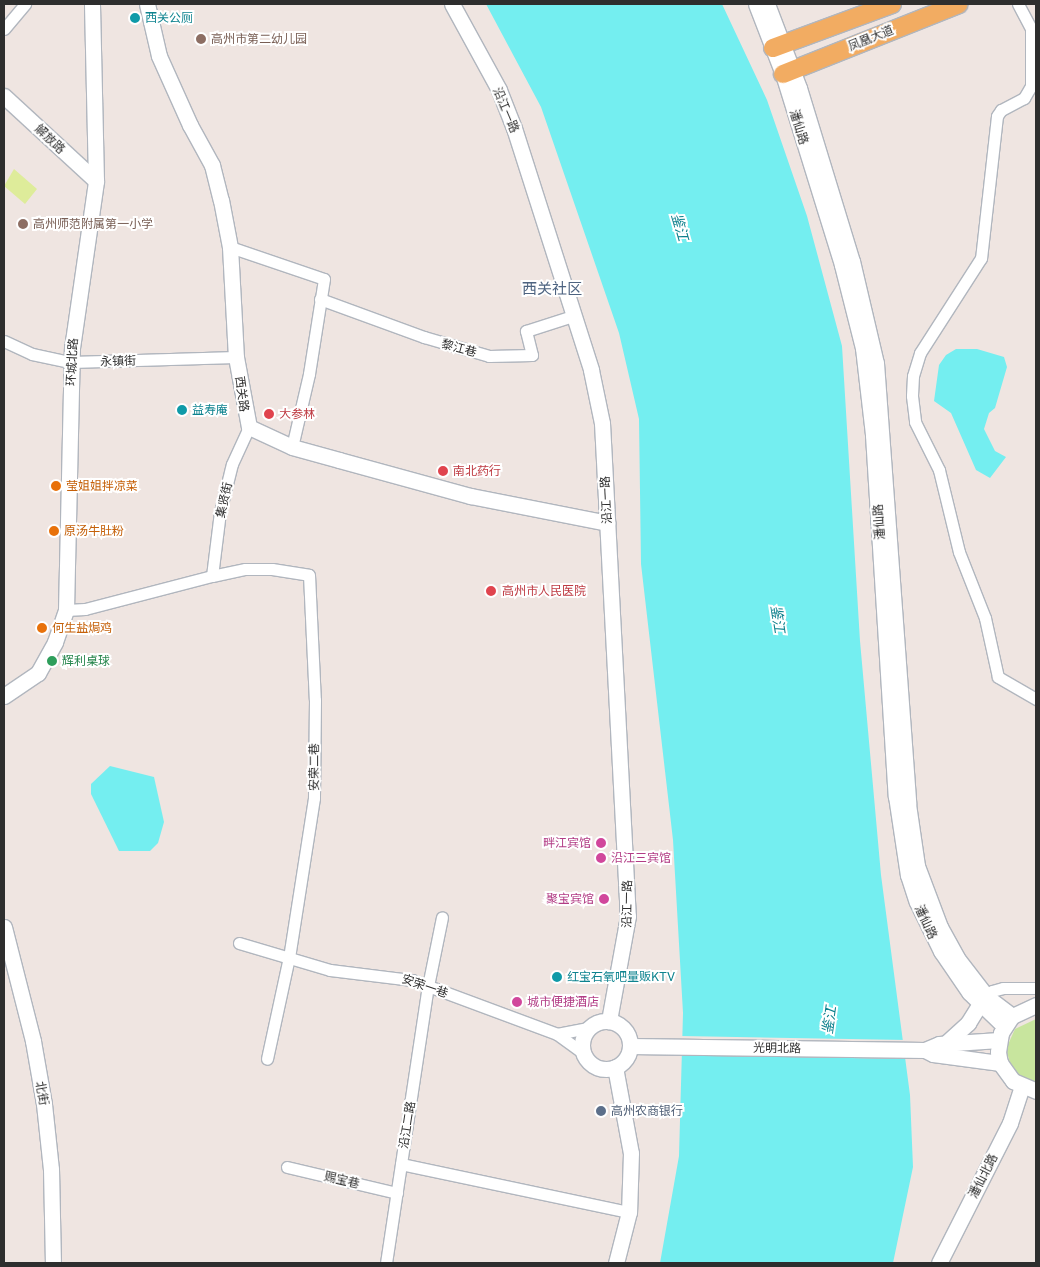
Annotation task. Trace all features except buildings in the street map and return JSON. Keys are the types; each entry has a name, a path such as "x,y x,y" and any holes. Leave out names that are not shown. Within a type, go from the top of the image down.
{"main road":[{"name":"凤凰大道","path":"778,46 892,4"},
{"name":"凤凰大道","path":"788,72 959,4"}],"street":[{"path":"4,29 24,4"},
{"name":"环城北路","path":"4,696 38,673 55,642 66,610 71,362 96,181 92,4"},
{"name":"西关路","path":"148,4 159,56 190,125 212,165 230,247 236,357 249,427 292,447 471,496 607,523"},
{"name":"沿江一路","path":"452,4 499,90 514,128 600,408 628,916 610,1021"},
{"name":"潘仙路","path":"756,4 778,46"},
{"name":"潘仙路","path":"767,4 842,265 863,348 873,435 902,848 908,874 926,924 958,978 983,1000 1005,1028"},
{"path":"1018,4 1031,28 1031,86 1024,98 1001,110 997,116 981,258 920,353 911,390 915,422 939,470 959,552 998,662 998,677 1036,699"},
{"name":"解放路","path":"4,96 96,181"},
{"path":"230,247 323,277 309,374 292,447"},
{"name":"黎江巷","path":"320,299 424,337 489,356 532,355 526,331 573,316"},
{"name":"永镇街","path":"4,341 32,354 71,362 236,357"},
{"name":"集贤街","path":"212,576 222,504 232,464 249,427"},
{"name":"安荣二巷","path":"212,576 245,569 272,569 309,575 315,700 314,798 289,957"},
{"path":"66,610 85,609 212,576"},
{"name":"沿江二路","path":"386,1263 428,986 442,917"},
{"name":"北街","path":"4,927 33,1042 44,1104 51,1169 53,1263"},
{"name":"安荣一巷","path":"239,943 330,970 394,976 428,986 557,1034 583,1053"},
{"path":"267,1059 289,957"},
{"path":"946,1043 968,1023 983,1000 1003,988 1036,988"},
{"name":"光明北路","path":"630,1046 925,1050 1005,1028 1036,1005"},
{"path":"557,1034 589,1028 610,1021 622,1027 630,1046 625,1059 615,1067 600,1068 593,1065 583,1053 582,1040 589,1028"},
{"path":"1005,1028 1000,1063 1006,1073 1029,1089"},
{"name":"光明北路","path":"925,1050 933,1054 1000,1063"},
{"path":"615,1067 631,1153 628,1212 616,1263"},
{"name":"潘仙北路","path":"938,1263 1010,1122 1029,1089"},
{"path":"401,1164 628,1212"},
{"name":"赐宝巷","path":"287,1168 397,1193"}],"green space":[{"path":"14,169 37,189 25,204 4,186"},
{"path":"1036,1019 1036,1083 1020,1078 1012,1070 1006,1049 1015,1029"}],"water":[{"name":"鉴江","path":"486,4 722,4 767,100 807,216 842,346 860,641 881,875 910,1095 913,1167 893,1263 660,1263 679,1156 683,1013 673,840 641,564 639,419 619,333 541,107"},
{"path":"956,349 977,349 1004,357 1007,367 995,408 989,413 984,429 995,451 1006,457 990,478 976,470 951,413 934,401 939,365 946,355"},
{"path":"110,766 154,777 164,822 158,843 150,851 119,851 91,794 91,784"}],"pier":[{"path":"680,1036 907,1040 907,1059 680,1055"}],"place":[{"name":"西关公厕","path":"135,18"},
{"name":"高州市第二幼儿园","path":"201,39"},
{"name":"高州师范附属第一小学","path":"23,224"},
{"name":"益寿庵","path":"182,410"},
{"name":"大参林","path":"269,414"},
{"name":"南北药行","path":"443,471"},
{"name":"莹姐姐拌凉菜","path":"56,486"},
{"name":"原汤牛肚粉","path":"54,531"},
{"name":"高州市人民医院","path":"491,591"},
{"name":"何生盐焗鸡","path":"42,628"},
{"name":"辉利桌球","path":"52,661"},
{"name":"畔江宾馆","path":"601,843"},
{"name":"沿江三宾馆","path":"601,858"},
{"name":"聚宝宾馆","path":"604,899"},
{"name":"红宝石氧吧量贩KTV","path":"557,977"},
{"name":"城市便捷酒店","path":"517,1002"},
{"name":"高州农商银行","path":"601,1111"}],"district":[{"name":"西关社区","path":"552,289"}]}
